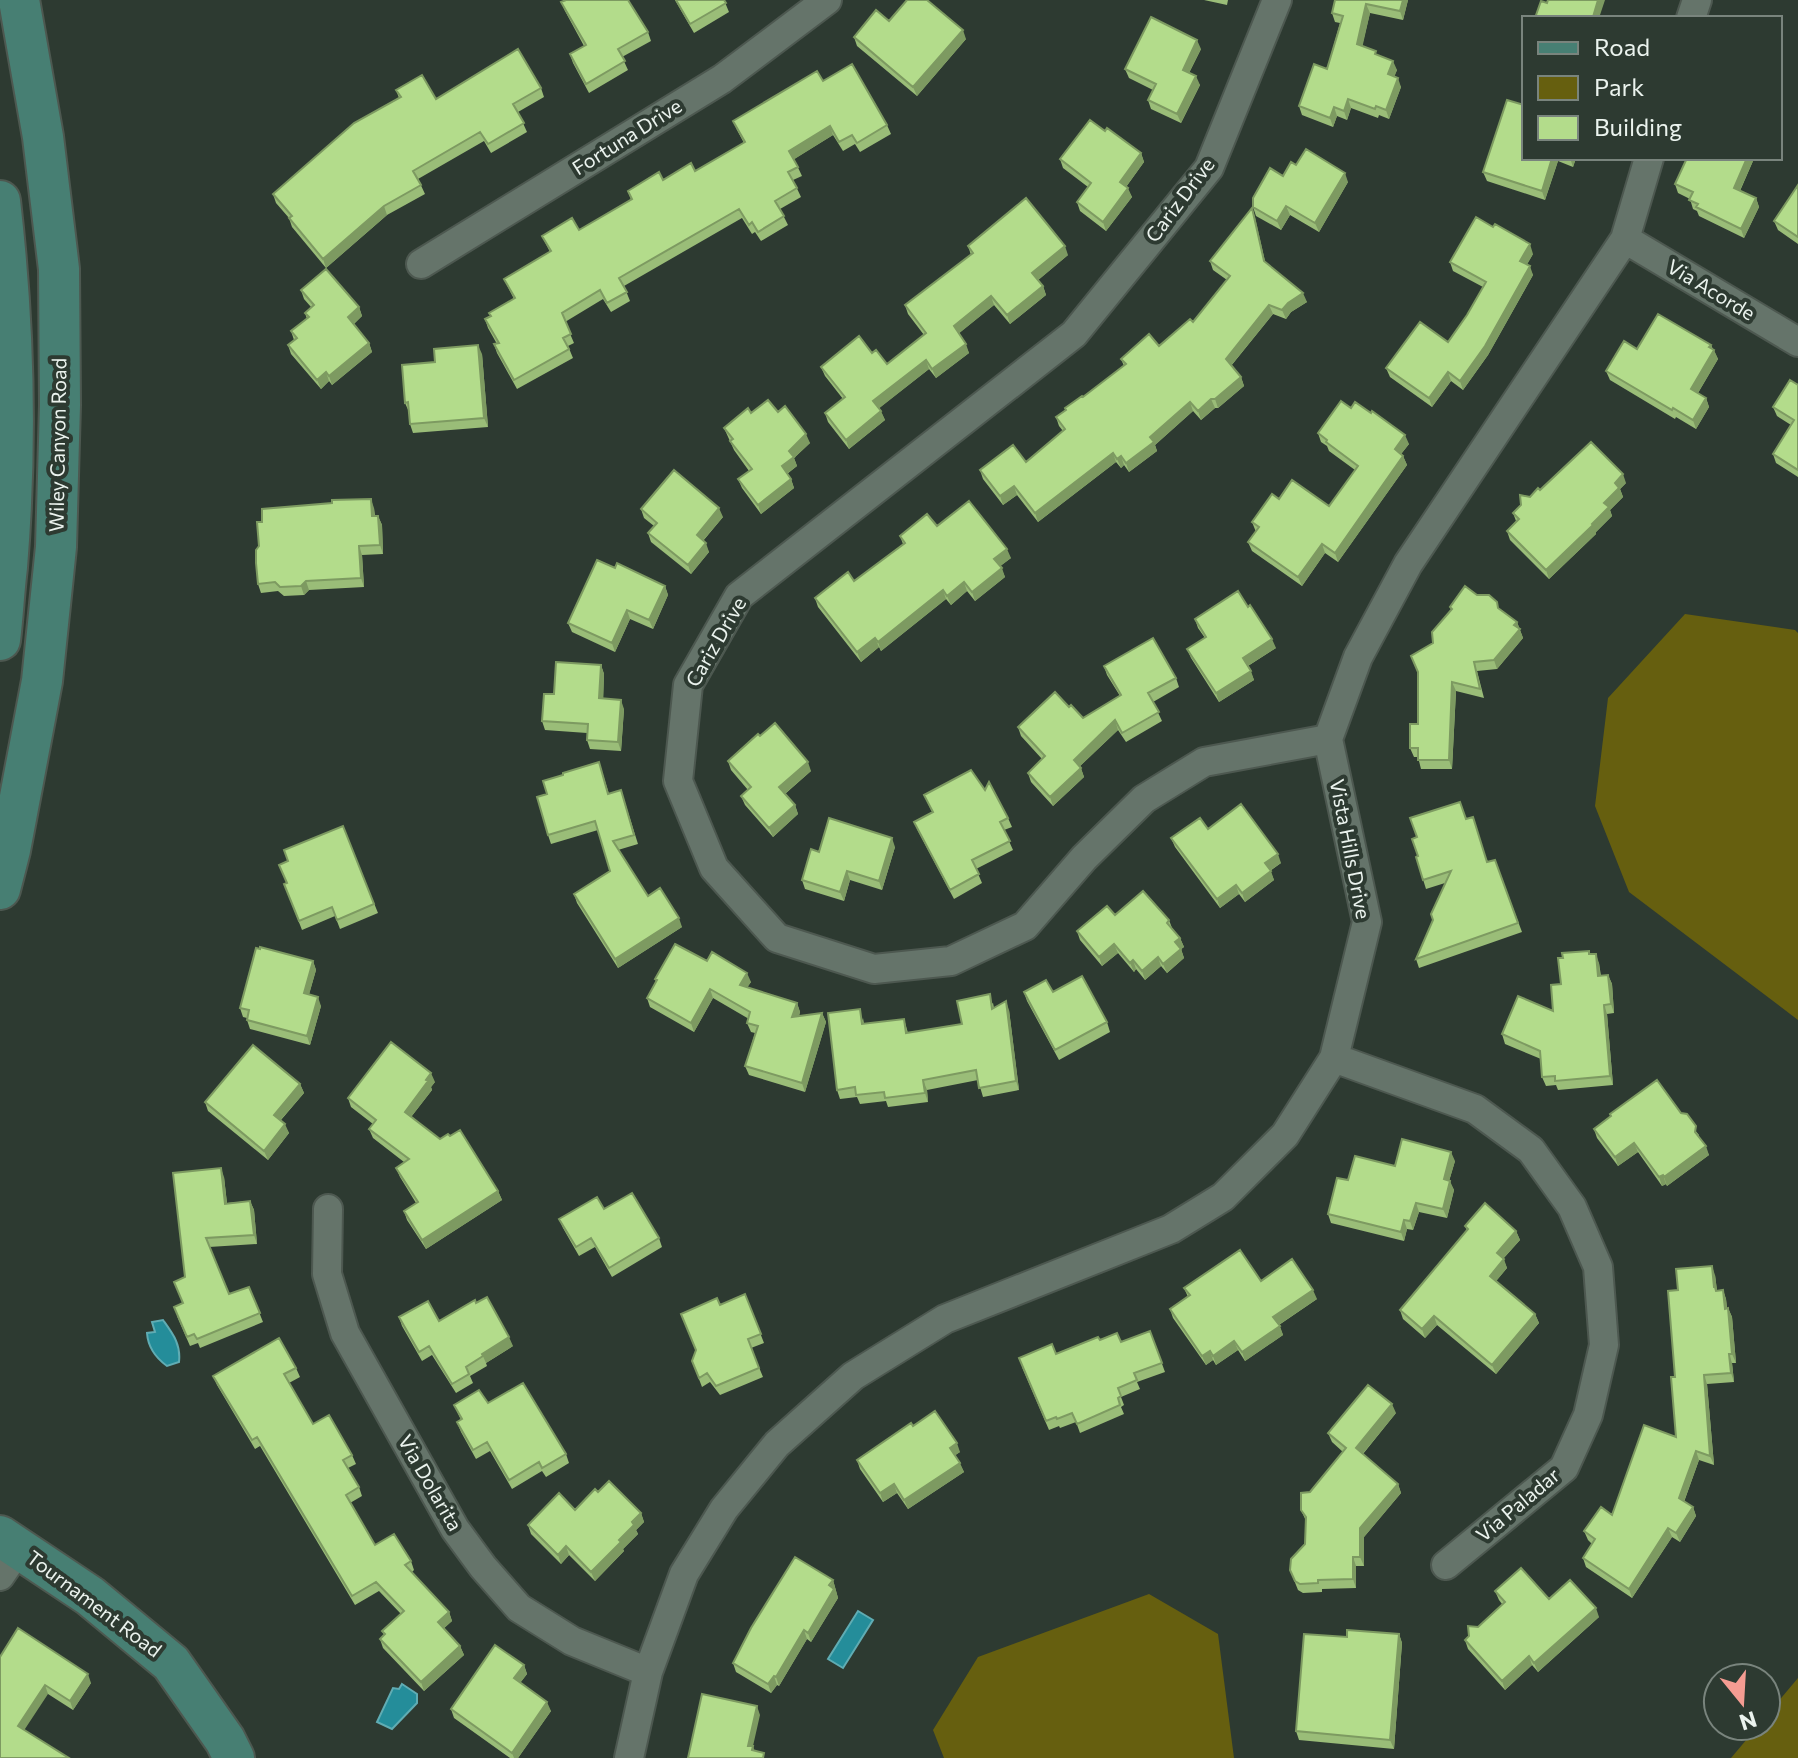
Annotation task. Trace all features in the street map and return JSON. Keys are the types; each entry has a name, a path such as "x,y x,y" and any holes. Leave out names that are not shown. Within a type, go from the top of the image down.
{"main road":[{"name":"Wiley Canyon Road","path":"0,889 42,681 56,547 60,405 59,269 43,137 19,0"},
{"path":"0,201 8,271 13,390 11,514 0,640"},
{"name":"Tournament Road","path":"7,1553 90,1596 171,1663 225,1740 234,1758"}],"street":[{"name":"Fortuna Drive","path":"421,264 722,79 827,0"},
{"name":"Cariz Drive","path":"1277,0 1209,168 1074,334 739,596 688,685 678,781 714,868 777,938 874,969 951,961 1025,926 1084,858 1144,799 1204,762 1328,739"},
{"path":"1328,739 1358,657 1408,564 1625,239 1648,160"},
{"name":"Via Acorde","path":"1625,239 1798,342"},
{"name":"Vista Hills Drive","path":"629,1758 648,1672 684,1574 724,1509 777,1444 853,1376 945,1319 1171,1229 1223,1197 1285,1135 1334,1058 1367,922 1328,739"},
{"name":"Via Paladar","path":"1334,1058 1475,1109 1531,1150 1572,1207 1598,1267 1604,1345 1588,1415 1564,1468 1446,1565"},
{"name":"Via Dolarita","path":"328,1209 327,1274 345,1333 455,1529 519,1608 572,1641 648,1672"}],"green space":[{"path":"1685,614 1795,630 1798,633 1798,1020 1629,892 1595,806 1608,698"},
{"path":"1149,1594 1218,1634 1234,1758 944,1758 933,1730 978,1657"},
{"path":"1798,1678 1798,1758 1731,1758 1744,1742 1782,1742 1782,1697"}],"water":[{"path":"163,1320 179,1350 179,1362 167,1366 153,1352 147,1333 155,1332 152,1322"},
{"path":"858,1611 873,1620 843,1668 828,1659"},
{"path":"402,1684 417,1694 417,1703 392,1729 377,1722 393,1688 399,1689"}],"building":[{"path":"628,0 648,32 618,49 625,61 586,84 570,54 586,45 561,2"},
{"path":"676,0 724,0 726,3 690,24"},
{"path":"907,0 927,0 963,30 913,87 854,37 876,10 889,21"},
{"path":"1335,0 1403,0 1400,11 1366,4 1357,44 1393,61 1388,74 1398,78 1386,110 1348,99 1344,111 1334,107 1330,118 1299,106 1314,64 1327,69 1343,16 1332,13"},
{"path":"1548,0 1598,0 1593,16 1536,16 1541,1 1547,3"},
{"path":"1151,17 1197,40 1183,70 1196,76 1177,114 1148,100 1156,84 1125,69"},
{"path":"518,49 541,88 513,104 524,123 488,144 480,132 413,171 421,185 384,206 323,259 273,194 354,123 401,97 396,90 422,75 436,99"},
{"path":"852,64 887,125 857,143 852,135 839,142 830,126 789,151 798,167 788,172 797,188 775,201 784,216 758,232 752,222 749,225 739,209 619,278 627,292 607,303 600,290 562,313 571,334 563,338 569,349 514,380 494,344 499,343 485,319 491,316 489,313 515,298 504,279 551,251 542,236 572,218 579,230 632,199 628,191 659,172 663,180 691,163 695,171 745,142 733,121 817,71 823,81"},
{"path":"1507,100 1522,104 1522,160 1551,160 1542,191 1483,172"},
{"path":"1090,120 1105,131 1107,128 1141,153 1120,182 1128,188 1103,222 1077,202 1091,183 1060,159"},
{"path":"1306,149 1345,173 1315,223 1286,206 1277,221 1253,207 1253,198 1270,168 1283,176 1291,162 1296,165"},
{"path":"1686,160 1746,160 1734,188 1756,198 1741,229 1696,207 1698,204 1689,200 1693,192 1675,184"},
{"path":"1798,185 1798,237 1774,221"},
{"path":"1026,198 1065,246 1032,273 1043,286 1007,315 991,296 954,326 966,344 932,369 926,360 873,401 881,411 846,440 825,413 845,397 821,367 859,336 872,353 876,350 887,364 926,333 905,305 973,253 968,246"},
{"path":"1252,208 1264,261 1303,293 1282,310 1269,305 1226,359 1241,377 1198,411 1190,402 1150,437 1154,442 1126,463 1121,456 1117,459 1113,453 1035,513 1014,486 1000,496 980,470 1013,445 1026,462 1065,429 1056,417 1126,364 1121,359 1149,334 1159,346 1190,319 1193,322 1230,276 1210,261"},
{"path":"1476,217 1530,244 1520,261 1530,266 1485,346 1460,381 1448,372 1429,398 1386,368 1420,322 1448,342 1467,315 1486,282 1450,262"},
{"path":"326,269 359,307 348,317 369,343 329,376 326,372 317,380 288,345 297,338 291,331 309,317 305,313 314,305 301,290"},
{"path":"1658,314 1711,345 1709,347 1714,350 1691,389 1706,398 1693,420 1606,371 1624,341 1637,349"},
{"path":"478,345 484,418 410,424 402,365 435,362 434,349"},
{"path":"1790,380 1798,385 1798,470 1773,454 1794,420 1773,407"},
{"path":"768,400 778,412 785,406 806,434 789,451 794,457 782,466 791,479 758,505 738,479 752,469 724,428 748,408 751,413"},
{"path":"1341,401 1351,408 1355,402 1372,411 1405,435 1395,449 1403,456 1335,553 1322,544 1298,577 1248,542 1259,527 1252,522 1272,494 1279,499 1292,480 1329,506 1358,466 1318,433"},
{"path":"1591,442 1623,474 1615,483 1619,488 1604,503 1609,507 1593,525 1546,570 1507,531 1519,519 1513,513 1521,505 1520,495 1530,497 1538,488 1540,490"},
{"path":"674,470 719,508 697,535 706,543 688,565 648,533 657,523 641,509"},
{"path":"371,499 372,516 378,516 380,545 359,546 361,578 306,581 301,586 280,587 275,582 258,584 257,522 262,522 262,509 332,503 332,500"},
{"path":"969,501 1007,549 994,559 1002,568 972,592 964,582 947,596 943,590 878,642 875,638 857,652 815,598 848,572 854,581 905,543 900,536 927,514 937,526"},
{"path":"597,560 615,568 617,563 665,586 649,620 627,610 612,643 568,623"},
{"path":"1465,586 1477,595 1489,595 1497,602 1498,608 1517,622 1514,625 1520,629 1494,660 1474,662 1480,689 1452,682 1449,760 1418,760 1418,748 1410,748 1410,724 1418,724 1418,672 1411,656 1433,643 1432,632 1452,609 1450,607"},
{"path":"1238,591 1272,639 1243,658 1251,671 1216,693 1187,649 1206,637 1195,619"},
{"path":"1153,638 1176,678 1148,693 1159,712 1122,733 1115,720 1074,760 1081,768 1050,797 1028,773 1045,756 1018,727 1055,692 1083,718 1121,695 1104,666"},
{"path":"556,662 601,665 599,698 621,700 618,742 587,740 588,724 542,721 544,694 554,694"},
{"path":"775,723 808,762 779,787 795,805 769,828 741,796 751,787 728,761"},
{"path":"599,762 608,794 621,790 634,835 613,841 648,896 660,888 679,918 615,959 574,894 610,871 595,821 548,835 537,797 547,794 543,781"},
{"path":"971,770 985,790 989,782 1008,818 1000,822 1010,841 972,860 979,874 950,890 914,822 933,812 924,795"},
{"path":"1460,802 1466,819 1473,817 1487,862 1495,860 1518,923 1416,959 1433,920 1431,914 1451,871 1423,880 1412,839 1417,837 1410,818"},
{"path":"1241,804 1278,854 1265,863 1271,871 1242,893 1236,885 1217,899 1171,838 1200,818 1208,829"},
{"path":"829,818 892,838 879,881 847,871 840,892 802,880 811,849 819,852"},
{"path":"343,826 374,904 337,920 332,907 299,921 279,865 288,861 284,850"},
{"path":"1143,891 1169,920 1167,923 1180,938 1175,942 1181,949 1163,964 1158,957 1142,971 1133,960 1130,963 1114,944 1099,957 1077,931 1107,906 1115,915"},
{"path":"675,944 707,961 712,952 747,973 740,985 797,1003 792,1017 822,1013 802,1083 745,1066 758,1026 747,1023 750,1012 710,989 691,1023 647,998"},
{"path":"256,948 313,961 304,993 318,997 307,1036 247,1020 249,1010 240,1008"},
{"path":"1589,951 1589,954 1596,954 1598,976 1608,975 1611,1004 1604,1005 1610,1076 1555,1081 1555,1076 1542,1077 1540,1051 1502,1034 1518,996 1553,1011 1551,985 1561,984 1558,958 1563,958 1562,953"},
{"path":"1082,976 1107,1022 1055,1050 1024,992 1046,980 1053,992"},
{"path":"990,994 992,1009 1006,1001 1016,1081 979,1088 976,1070 923,1080 925,1093 885,1098 884,1092 856,1095 855,1087 837,1090 828,1013 860,1009 862,1024 904,1019 906,1033 962,1024 957,1001"},
{"path":"391,1042 431,1073 405,1112 440,1139 460,1130 498,1191 422,1240 404,1211 418,1202 396,1168 409,1159 369,1129 376,1120 348,1098"},
{"path":"253,1045 300,1084 274,1115 285,1124 264,1151 205,1102"},
{"path":"1657,1080 1681,1113 1687,1114 1696,1126 1695,1132 1706,1146 1664,1177 1659,1177 1634,1143 1615,1157 1594,1129"},
{"path":"1402,1139 1451,1152 1444,1179 1450,1181 1443,1209 1416,1203 1410,1221 1404,1220 1401,1232 1328,1214 1337,1178 1348,1180 1355,1156 1395,1166"},
{"path":"221,1168 225,1204 250,1201 254,1235 206,1238 229,1294 249,1287 260,1313 197,1339 194,1334 187,1337 174,1307 183,1303 174,1282 185,1277 173,1173"},
{"path":"632,1193 659,1238 609,1268 591,1238 576,1247 559,1219 597,1197 604,1209"},
{"path":"1485,1203 1516,1231 1497,1253 1504,1259 1490,1276 1535,1314 1492,1365 1434,1316 1422,1329 1400,1310 1468,1229 1465,1226"},
{"path":"1240,1250 1261,1281 1292,1259 1313,1290 1273,1317 1280,1326 1242,1352 1234,1341 1213,1356 1210,1351 1202,1356 1170,1309 1190,1295 1184,1288"},
{"path":"1712,1266 1714,1287 1716,1291 1723,1290 1725,1309 1728,1308 1732,1354 1729,1354 1731,1373 1704,1375 1710,1456 1696,1451 1679,1498 1693,1507 1676,1533 1668,1528 1629,1589 1583,1558 1595,1539 1584,1531 1601,1507 1612,1515 1644,1425 1676,1437 1668,1291 1678,1290 1676,1269"},
{"path":"745,1294 761,1334 748,1339 759,1368 716,1386 707,1373 699,1378 692,1361 696,1350 681,1314 717,1298 720,1305"},
{"path":"487,1297 509,1337 466,1367 469,1374 452,1384 429,1346 419,1352 399,1317 428,1301 439,1321 475,1300 476,1303"},
{"path":"1150,1331 1162,1363 1134,1373 1137,1380 1118,1388 1120,1405 1077,1424 1072,1413 1046,1421 1019,1358 1052,1344 1056,1354 1098,1337 1100,1340 1117,1333 1121,1342"},
{"path":"279,1338 296,1368 284,1374 313,1424 329,1415 352,1455 343,1460 359,1487 346,1495 375,1545 394,1534 411,1561 405,1565 449,1612 438,1622 460,1646 421,1682 380,1639 385,1634 382,1631 404,1611 376,1582 352,1596 257,1437 252,1440 213,1376"},
{"path":"523,1383 566,1454 542,1468 539,1462 509,1480 487,1442 473,1450 457,1422 462,1419 454,1405 479,1390 488,1403"},
{"path":"1368,1385 1392,1404 1356,1448 1398,1484 1360,1528 1360,1557 1353,1557 1353,1579 1300,1584 1290,1570 1291,1559 1305,1544 1306,1517 1301,1510 1301,1493 1310,1492 1346,1448 1328,1433"},
{"path":"935,1411 957,1443 950,1448 960,1463 904,1500 894,1484 880,1493 857,1460 911,1423 913,1426"},
{"path":"609,1481 641,1513 619,1540 621,1542 591,1572 566,1546 558,1555 528,1525 559,1493 575,1510 595,1489 598,1492"},
{"path":"795,1557 833,1580 829,1585 834,1589 808,1633 804,1630 776,1677 768,1684 733,1663"},
{"path":"1521,1568 1549,1599 1570,1580 1596,1608 1534,1663 1529,1656 1502,1681 1465,1640 1469,1636 1468,1626 1478,1627 1505,1602 1495,1591"},
{"path":"18,1628 88,1674 70,1701 45,1685 18,1726 69,1758 0,1758 0,1657"},
{"path":"1347,1630 1399,1634 1390,1740 1296,1731 1304,1634 1347,1637"},
{"path":"495,1645 524,1665 514,1678 547,1702 512,1753 451,1709"},
{"path":"702,1694 757,1706 748,1746 764,1753 763,1758 688,1758"}]}
